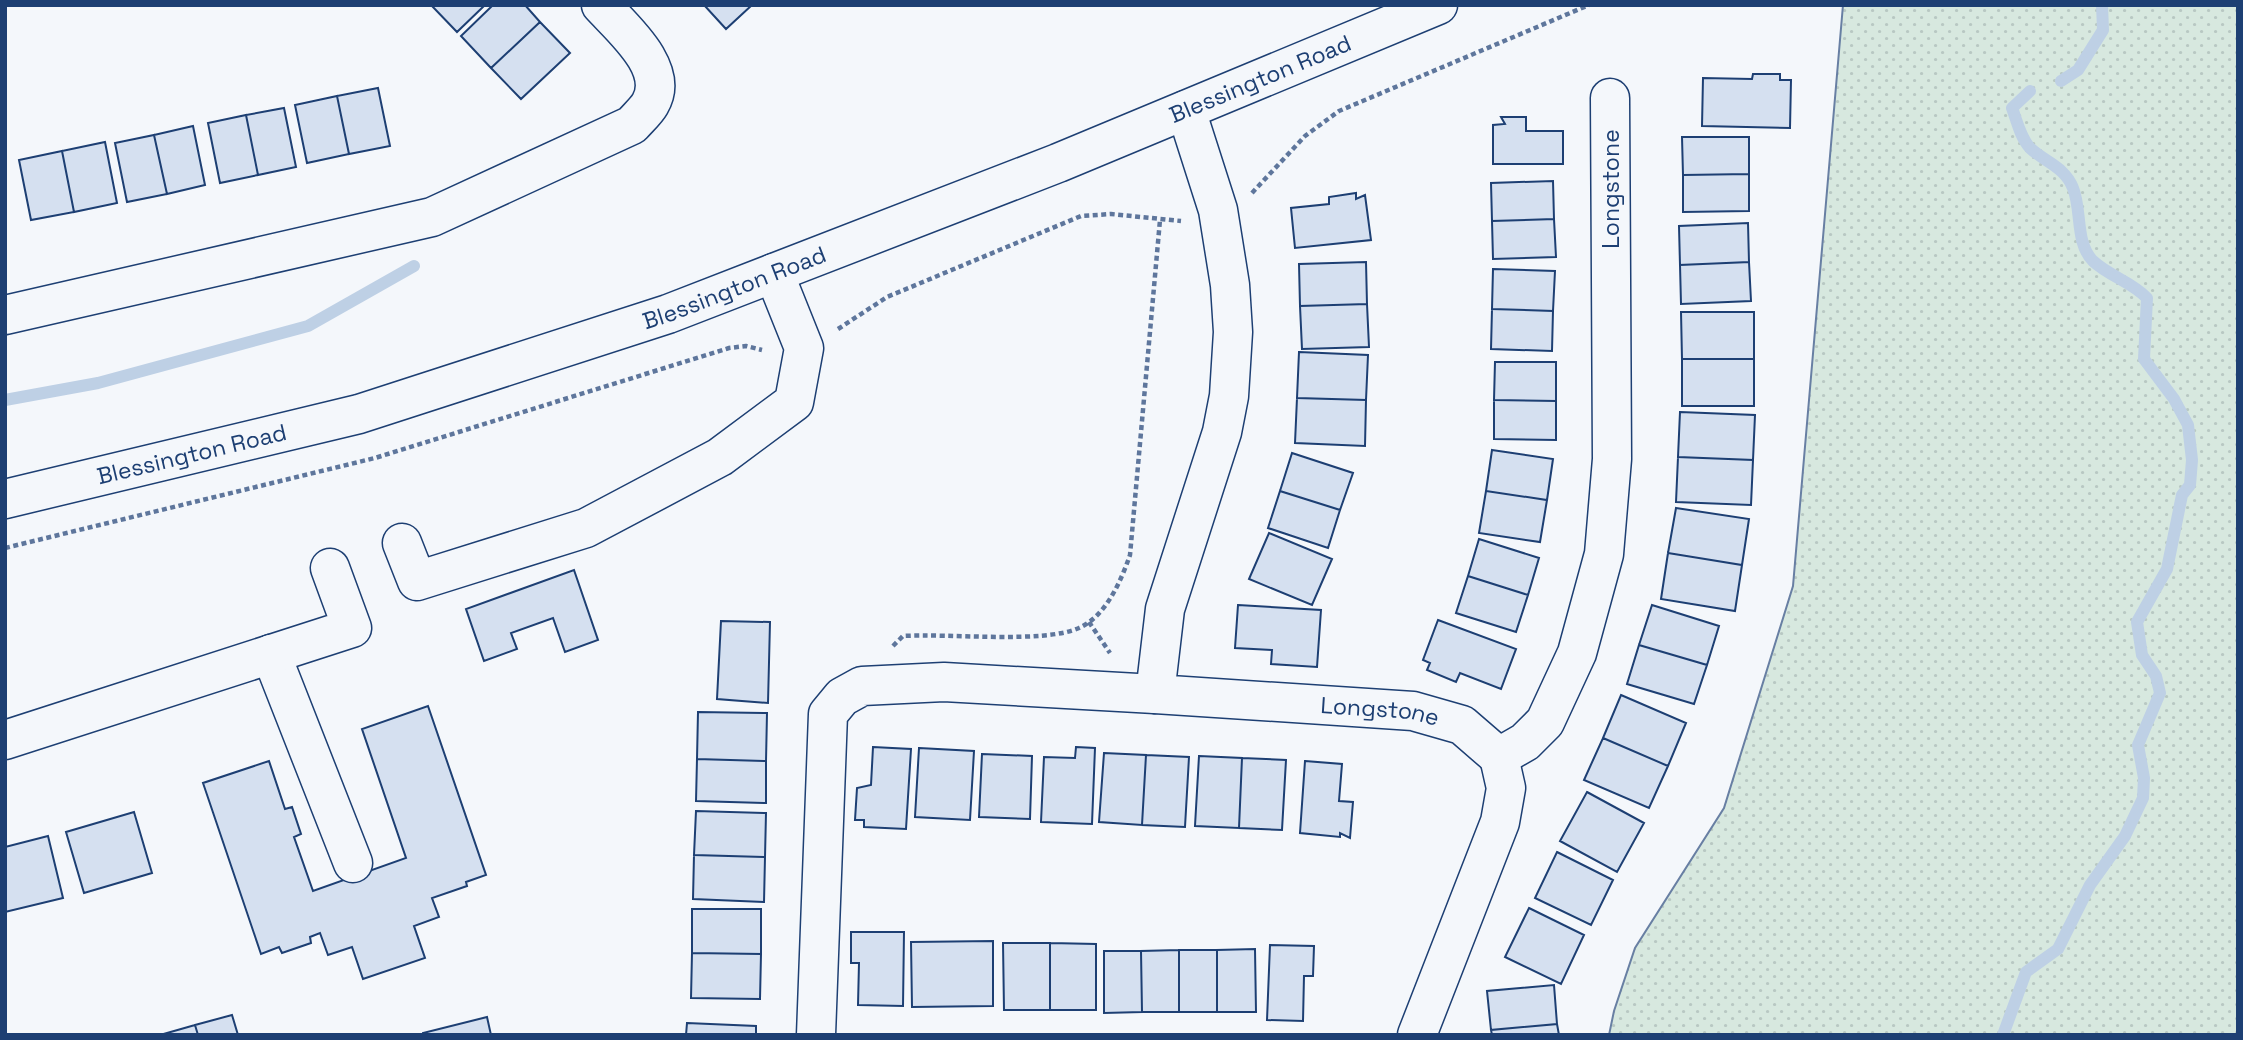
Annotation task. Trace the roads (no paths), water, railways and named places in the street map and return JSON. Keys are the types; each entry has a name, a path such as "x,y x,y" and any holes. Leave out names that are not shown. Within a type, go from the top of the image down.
{"street":[{"path":"5,315 432,216 632,125 652,102 654,74 638,45 601,5"},
{"name":"Blessington Road","path":"5,499 359,414 668,314 1186,110 1438,5"},
{"name":"Longstone","path":"816,1035 828,714 842,697 862,686 944,682 1413,711 1462,725 1499,757 1525,742 1545,722 1577,653 1604,554 1612,458 1611,98"},
{"path":"1155,694 1165,609 1222,432 1229,396 1233,332 1230,285 1218,210 1186,110"},
{"path":"402,543 417,582 586,528 720,457 794,402 804,348 774,273"},
{"path":"5,740 352,628 330,568"},
{"path":"271,654 353,863"},
{"path":"1417,1035 1500,822 1506,788 1499,757"}],"waterway":[{"path":"2061,81 2078,70 2103,30 2102,5"},
{"path":"2003,1035 2026,972 2058,949 2090,885 2125,836 2143,798 2144,778 2138,745 2160,693 2156,676 2142,655 2137,622 2167,569 2182,495 2190,485 2192,460 2188,425 2174,399 2144,359 2147,298 2106,271 2087,254 2081,236 2073,188 2065,175 2030,148 2021,134 2012,108 2030,91"},
{"path":"5,400 98,383 308,326 414,266"}]}
